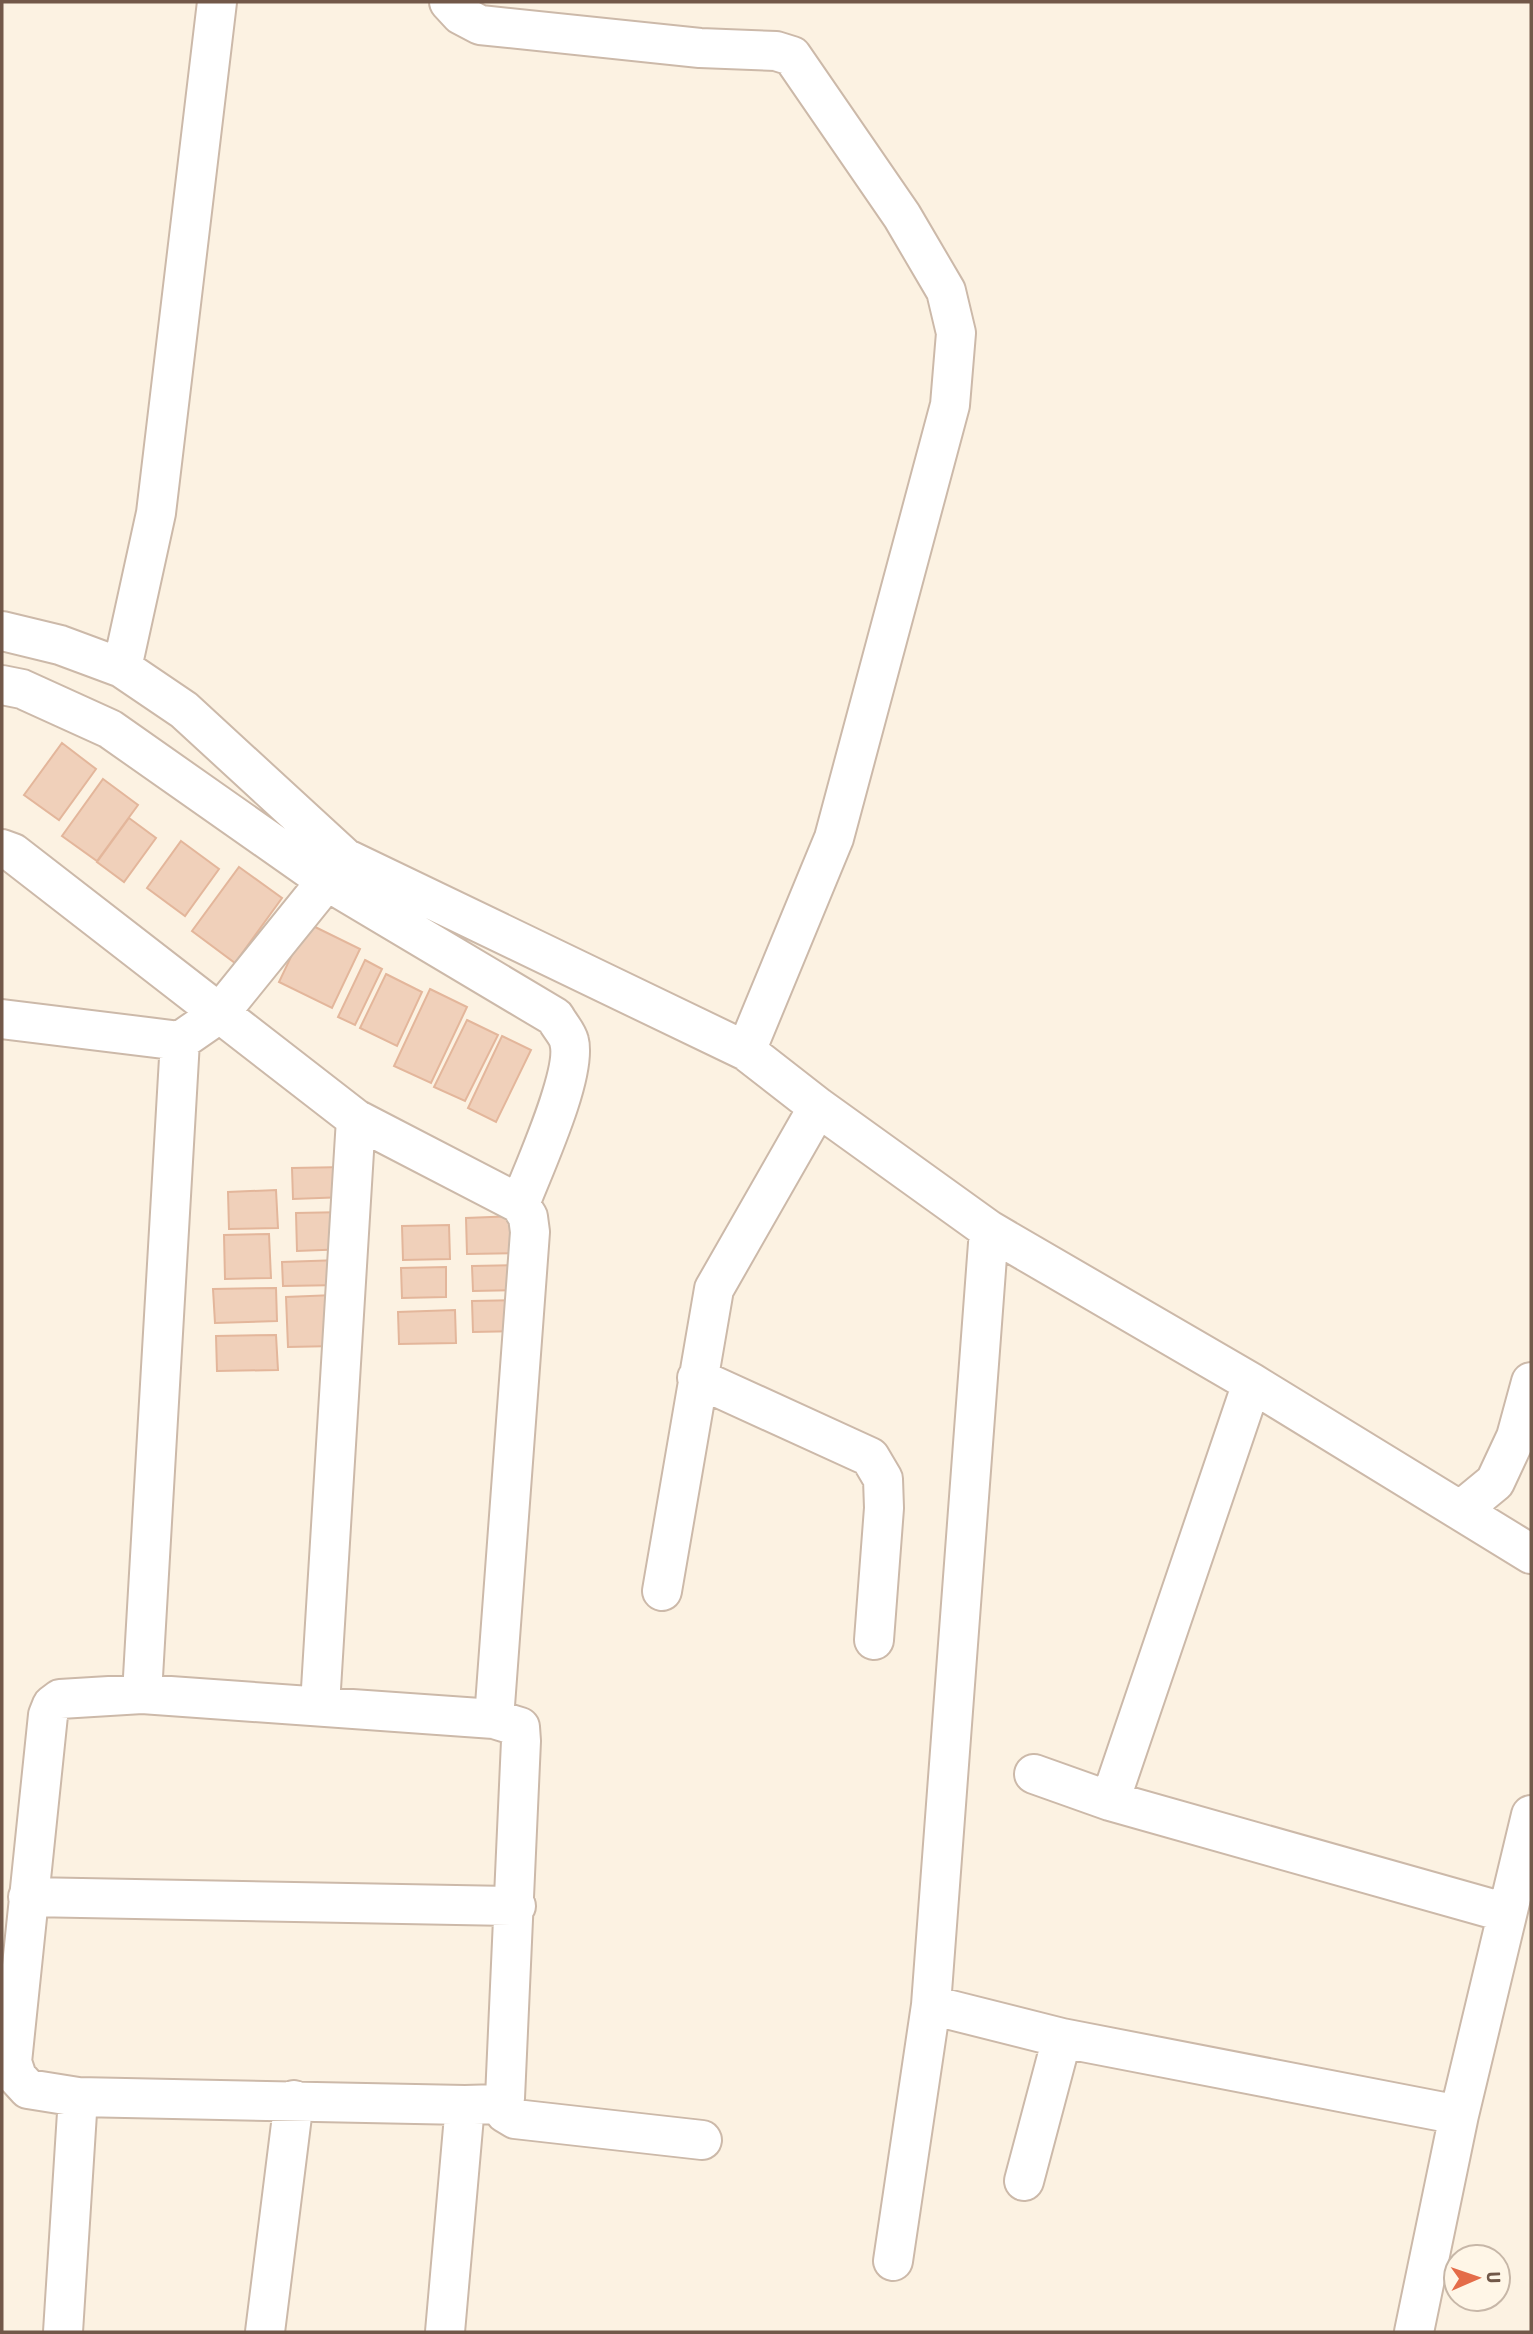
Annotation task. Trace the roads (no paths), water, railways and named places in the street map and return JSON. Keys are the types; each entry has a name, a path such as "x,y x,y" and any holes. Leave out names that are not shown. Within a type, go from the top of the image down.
{"street":[{"path":"122,668 156,513 217,2"},
{"path":"449,2 461,15 480,25 700,48 776,51 792,56 902,216 946,292 956,333 950,405 834,838 746,1051"},
{"path":"2,631 60,645 122,668 184,710 335,869 746,1051 818,1107 989,1230 1252,1383 1531,1554"},
{"path":"2,685 22,689 110,729 335,869 555,1017 569,1042 568,1066 563,1090 520,1204"},
{"path":"2,849 13,853 356,1119 520,1204 528,1217 530,1232 494,1719"},
{"path":"2,1019 180,1041 219,1014 335,869"},
{"path":"142,1694 180,1041"},
{"path":"662,1591 714,1289 818,1107"},
{"path":"320,1705 356,1119"},
{"path":"893,2262 930,2005 989,1230"},
{"path":"697,1378 870,1457 883,1479 884,1508 874,1640"},
{"path":"1461,1510 1495,1482 1516,1437 1531,1382"},
{"path":"1110,1801 1252,1383"},
{"path":"142,1694 320,1705 494,1719 516,1724 521,1731 516,1906 505,2098 482,2104 78,2097 28,2090 17,2077 12,2062 48,1715 52,1705 67,1697 142,1694"},
{"path":"1034,1774 1110,1801 1507,1913"},
{"path":"1414,2332 1459,2115 1531,1815"},
{"path":"28,1897 516,1906"},
{"path":"930,2005 1062,2038 1459,2115"},
{"path":"1024,2181 1062,2038"},
{"path":"63,2332 78,2097"},
{"path":"265,2332 294,2100"},
{"path":"482,2104 515,2119 702,2140"},
{"path":"445,2332 482,2104"}]}
